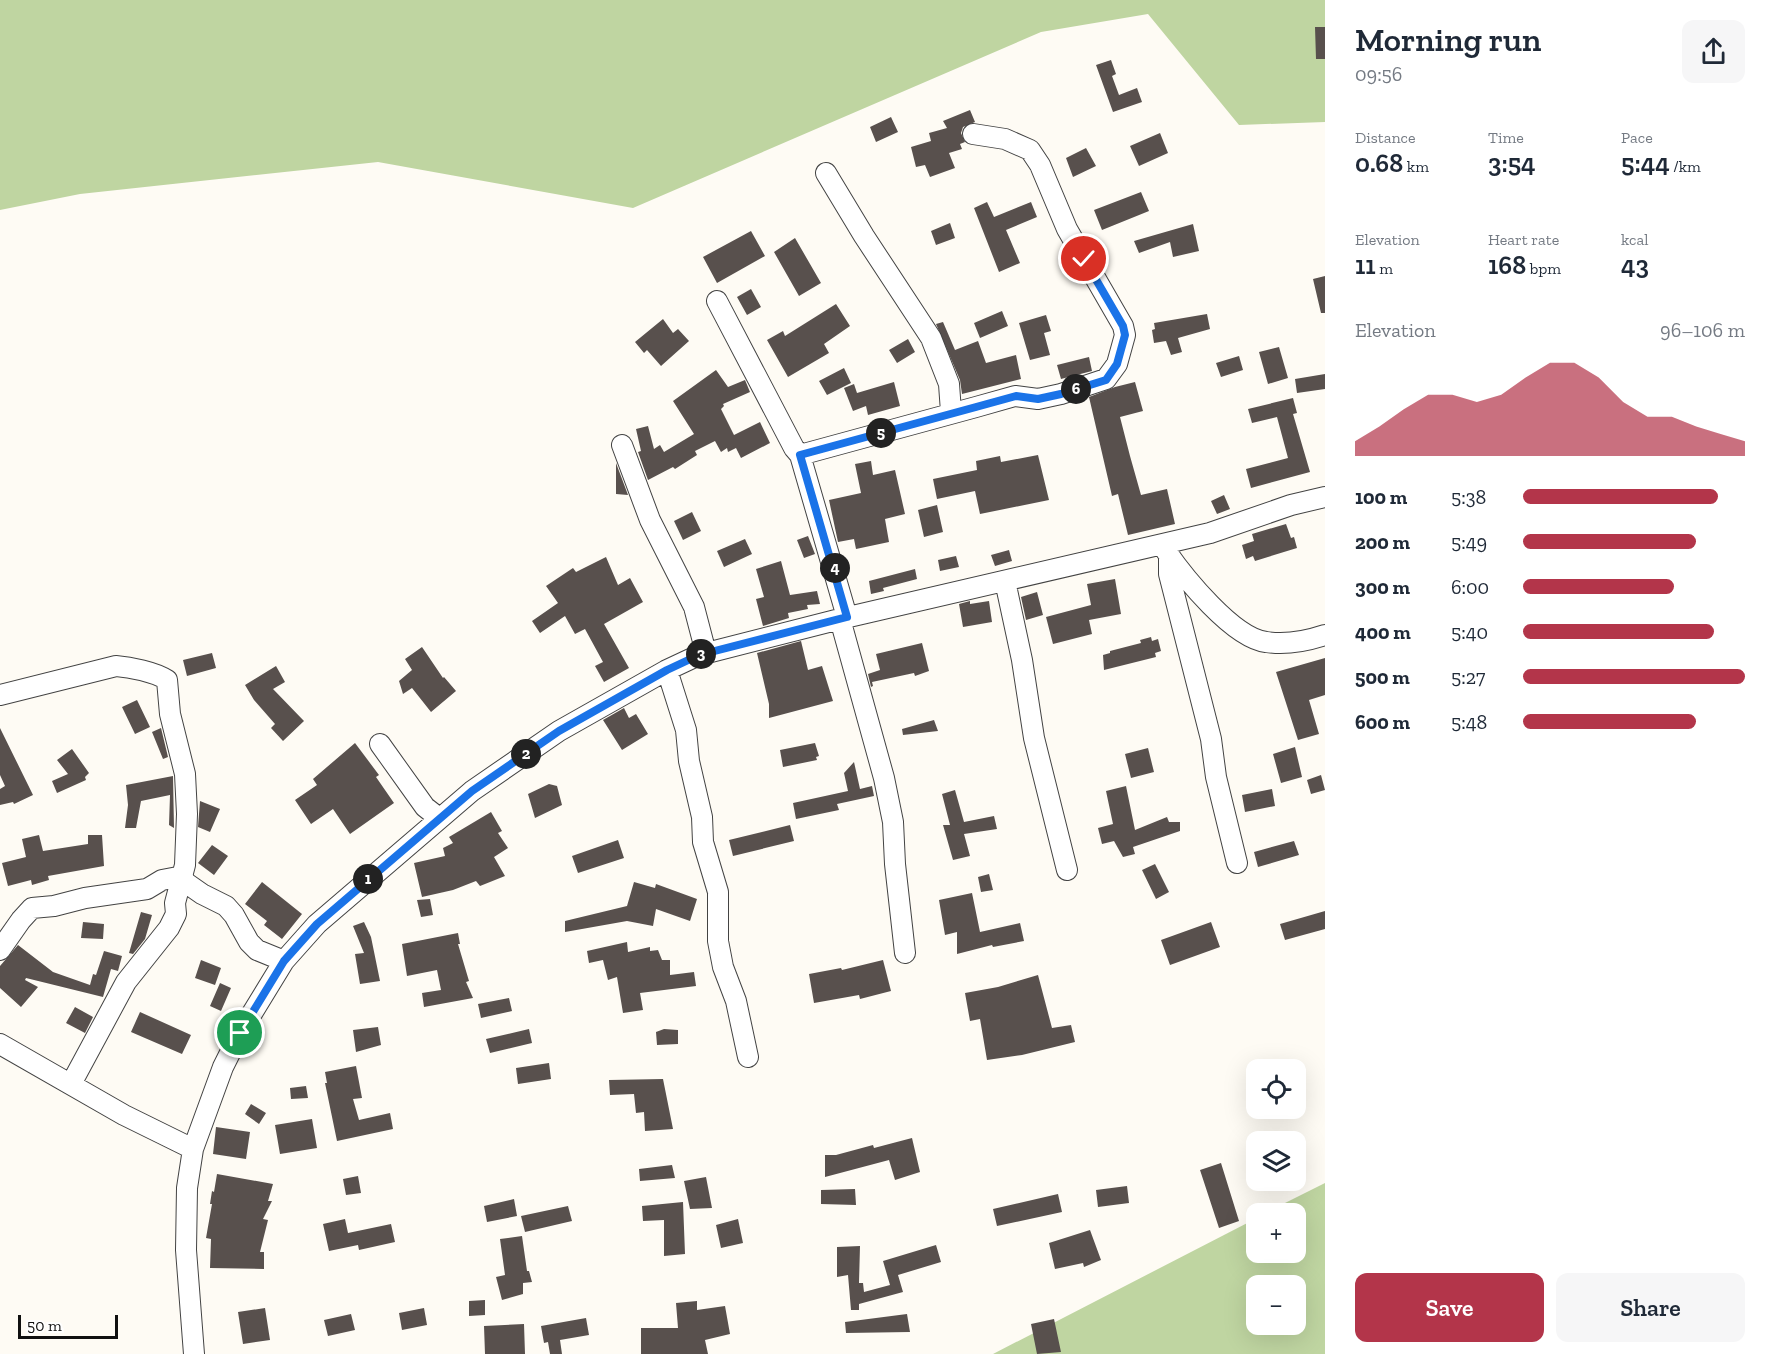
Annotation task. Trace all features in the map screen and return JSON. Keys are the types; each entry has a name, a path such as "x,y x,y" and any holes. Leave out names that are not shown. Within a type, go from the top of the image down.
{"street":[{"path":"800,455 1016,396 1038,399 1106,380 1117,364 1125,335 1123,326 1067,229 1040,165 1030,150 1005,139 973,134"},
{"path":"826,173 931,338 949,384 951,412"},
{"path":"717,301 794,448 800,455 884,778 893,822 895,864 905,953"},
{"path":"622,445 650,520 694,607 706,653"},
{"path":"194,1354 186,1250 188,1188 193,1149 224,1067 240,1033 284,961 317,924 472,791 559,731 667,670 706,653 843,618 1005,581 1165,550 1291,505 1325,497"},
{"path":"1165,550 1216,611 1240,631 1264,642 1290,642 1325,635"},
{"path":"1165,550 1211,739 1216,777 1237,863"},
{"path":"1005,581 1022,660 1034,738 1067,870"},
{"path":"0,694 116,666 131,667 161,675 167,680 170,714 185,774 187,814 183,878 175,903 176,914 169,928 126,982 71,1084"},
{"path":"667,670 686,730 689,761 702,817 703,842 718,892 720,950 723,967 736,1001 748,1058"},
{"path":"380,744 424,807 439,818"},
{"path":"0,950 32,908 147,889 162,880 183,878 226,906 234,915 249,942 257,950 284,961"},
{"path":"0,1044 124,1115 193,1149"}],"green space":[{"path":"0,0 1325,0 1325,122 1239,125 1148,14 1041,32 633,208 378,162 80,194 0,210"},
{"path":"1325,1183 1325,1354 993,1354 1246,1224 1246,1263 1306,1263 1306,1203 1285,1203"}],"building":[{"path":"1315,27 1325,27 1325,59 1316,59"},
{"path":"1111,60 1116,74 1112,76 1119,95 1137,88 1142,102 1113,112 1096,65"},
{"path":"970,110 975,122 963,127 961,133 965,142 960,144 962,149 949,153 955,168 930,177 925,165 916,167 911,147 931,141 929,133 947,128 943,121"},
{"path":"891,117 898,132 876,142 870,127"},
{"path":"1160,133 1168,153 1139,166 1130,146"},
{"path":"1086,148 1096,166 1073,177 1066,158"},
{"path":"1141,192 1149,211 1102,230 1094,210"},
{"path":"987,202 994,217 1031,202 1037,217 1006,230 1020,263 999,272 974,208"},
{"path":"950,223 955,238 936,245 931,231"},
{"path":"1193,224 1199,251 1173,257 1170,242 1139,253 1134,241"},
{"path":"751,231 765,256 717,283 703,257"},
{"path":"795,238 821,283 799,296 774,252"},
{"path":"1325,276 1325,313 1321,313 1313,279"},
{"path":"751,289 761,307 747,315 737,297"},
{"path":"836,304 850,326 824,344 829,353 788,377 767,340 783,331 785,336"},
{"path":"1002,311 1008,326 980,338 974,323"},
{"path":"1207,314 1210,329 1178,338 1182,352 1171,355 1166,341 1154,343 1152,330 1155,329 1154,323"},
{"path":"1046,315 1051,331 1044,333 1050,355 1030,360 1019,323"},
{"path":"663,319 673,333 678,329 689,341 661,366 647,350 644,353 635,342"},
{"path":"943,322 955,350 978,341 986,363 1016,355 1021,379 962,394 960,380 936,324"},
{"path":"908,339 915,352 897,363 889,350"},
{"path":"1279,347 1288,378 1268,384 1259,352"},
{"path":"1239,356 1243,370 1221,377 1216,363"},
{"path":"1089,357 1092,371 1061,379 1057,365"},
{"path":"844,368 851,383 827,395 819,381"},
{"path":"716,370 728,387 745,380 750,392 723,404 721,409 734,435 760,422 770,443 741,458 736,448 728,452 727,448 721,452 715,441 695,451 697,455 675,469 673,467 648,480 638,452 641,451 636,429 648,426 654,449 660,445 664,452 694,434 673,401"},
{"path":"1325,374 1325,389 1297,393 1295,379"},
{"path":"894,382 900,406 868,415 866,406 853,411 844,388 854,384 857,393"},
{"path":"1135,382 1143,411 1120,417 1130,456 1141,495 1167,489 1175,524 1128,535 1118,494 1112,496 1089,397"},
{"path":"1293,398 1297,413 1293,414 1310,472 1251,488 1246,469 1288,458 1277,417 1252,423 1248,409"},
{"path":"1038,455 1049,500 980,514 975,491 937,499 933,479 977,470 976,461 1000,456 1001,462"},
{"path":"871,461 873,475 895,470 905,514 885,519 889,542 856,549 854,539 838,542 829,500 861,493 855,464"},
{"path":"616,463 628,495 616,494"},
{"path":"1224,495 1230,509 1217,514 1211,501"},
{"path":"937,505 943,532 924,537 918,510"},
{"path":"692,512 701,531 683,540 674,521"},
{"path":"1286,524 1291,538 1294,537 1297,548 1255,561 1253,556 1246,559 1242,545 1254,541 1252,534"},
{"path":"808,536 815,554 804,558 797,540"},
{"path":"745,539 752,554 724,567 717,551"},
{"path":"1009,550 1012,561 995,566 991,555"},
{"path":"956,556 959,567 940,571 938,560"},
{"path":"606,557 618,585 630,578 643,602 604,624 629,668 604,682 595,666 603,662 585,629 575,634 565,616 540,633 532,621 558,603 546,586 573,568 576,572"},
{"path":"781,561 790,595 817,591 820,604 807,605 808,609 788,613 789,618 763,626 756,599 764,597 756,569"},
{"path":"915,569 917,579 883,588 884,591 871,594 869,581"},
{"path":"1115,579 1121,614 1089,620 1092,634 1053,644 1046,617 1091,605 1087,584"},
{"path":"1037,592 1043,615 1026,620 1021,597"},
{"path":"970,601 970,604 989,601 992,622 963,627 959,604"},
{"path":"1151,637 1152,641 1158,639 1161,651 1155,653 1156,657 1104,670 1103,655 1141,643 1140,640"},
{"path":"801,641 808,670 822,666 833,701 769,718 769,704 757,653"},
{"path":"922,643 929,671 915,676 914,673 872,682 871,687 868,674 880,670 876,654"},
{"path":"422,647 443,678 456,691 431,712 412,688 403,694 399,681 412,670 405,659"},
{"path":"212,653 216,668 187,676 183,660"},
{"path":"1325,658 1325,695 1309,700 1319,734 1298,740 1276,672"},
{"path":"276,666 285,682 273,689 304,721 283,741 271,728 275,724 254,700 245,685"},
{"path":"137,700 150,727 135,734 122,707"},
{"path":"624,708 629,718 636,714 648,734 622,750 603,720"},
{"path":"934,720 938,731 903,735 902,729"},
{"path":"0,728 33,795 14,804 13,802 0,805 0,789 5,786 0,775"},
{"path":"161,728 168,757 163,759 152,732"},
{"path":"355,743 379,775 376,777 394,803 350,834 333,809 311,824 295,800 317,785 313,779"},
{"path":"815,743 819,756 816,757 817,760 783,767 780,750"},
{"path":"1295,747 1302,777 1281,783 1273,754"},
{"path":"1148,748 1154,772 1131,778 1125,754"},
{"path":"72,749 89,773 85,777 86,780 57,793 52,781 68,774 57,760"},
{"path":"854,762 860,789 872,786 874,796 837,804 839,810 796,819 793,803 848,791 844,773"},
{"path":"1321,775 1325,790 1311,794 1307,780"},
{"path":"173,776 174,828 169,825 170,795 141,801 136,828 125,828 128,805 126,785"},
{"path":"549,784 557,786 562,805 535,818 528,794"},
{"path":"1126,786 1135,830 1167,817 1169,822 1180,822 1180,831 1133,847 1135,854 1123,857 1114,841 1102,844 1098,828 1113,824 1106,791"},
{"path":"1272,789 1275,806 1245,812 1242,795"},
{"path":"955,790 964,822 994,816 997,829 964,834 970,856 953,860 943,825 950,825 942,794"},
{"path":"200,801 220,809 210,832 198,827"},
{"path":"491,812 502,831 498,833 508,848 494,857 505,876 480,886 476,881 453,890 422,897 414,863 445,856 443,848 453,843 449,837"},
{"path":"790,825 794,841 733,856 729,840"},
{"path":"39,835 43,851 88,844 88,835 102,835 104,866 48,876 49,880 32,885 31,880 8,886 2,863 26,857 22,839"},
{"path":"618,840 624,858 578,873 572,856"},
{"path":"1294,841 1299,855 1258,867 1254,852"},
{"path":"212,845 228,856 214,875 198,863"},
{"path":"1155,864 1169,892 1156,899 1142,870"},
{"path":"989,874 993,890 981,892 978,877"},
{"path":"262,882 302,914 282,939 264,925 267,921 245,904"},
{"path":"634,882 655,888 656,884 697,899 690,921 656,909 653,926 627,921 565,932 565,921 627,906"},
{"path":"972,893 980,932 1020,923 1024,941 993,947 992,945 957,954 957,932 945,935 939,900"},
{"path":"430,899 433,915 421,917 417,900"},
{"path":"1325,911 1325,929 1285,940 1280,924"},
{"path":"141,912 152,915 145,939 133,954 129,953"},
{"path":"83,922 104,924 103,939 81,938"},
{"path":"364,922 371,937 380,981 360,984 355,954 364,953 353,926"},
{"path":"1211,922 1220,947 1170,965 1161,940"},
{"path":"458,933 460,944 458,944 469,981 466,982 473,998 424,1007 422,993 441,990 437,970 407,976 402,944"},
{"path":"627,942 628,952 650,947 650,951 658,950 662,960 670,960 670,975 694,972 696,986 640,993 643,1010 623,1013 617,977 608,980 603,960 589,963 587,951"},
{"path":"18,945 53,972 90,985 104,951 122,956 118,971 111,969 103,997 26,978 25,980 38,987 21,1007 0,988 0,966"},
{"path":"201,960 221,968 215,985 195,978"},
{"path":"883,960 891,991 860,999 859,995 814,1003 809,974 841,968 842,970"},
{"path":"1038,975 1052,1028 1071,1025 1075,1042 1022,1055 987,1060 980,1019 970,1021 965,993 998,987"},
{"path":"220,983 231,988 221,1011 210,1006"},
{"path":"509,998 512,1011 481,1018 478,1004"},
{"path":"75,1007 93,1017 85,1033 66,1023"},
{"path":"140,1012 191,1035 182,1054 131,1032"},
{"path":"378,1027 381,1045 356,1052 353,1030"},
{"path":"529,1029 532,1043 490,1053 486,1039"},
{"path":"664,1029 678,1030 678,1044 657,1045 656,1032"},
{"path":"549,1063 551,1079 518,1084 516,1068"},
{"path":"356,1066 362,1098 353,1099 359,1120 390,1113 393,1129 337,1141 325,1083 327,1083 325,1072"},
{"path":"663,1079 673,1129 645,1131 644,1112 636,1113 634,1094 610,1095 609,1080"},
{"path":"306,1086 308,1098 291,1099 290,1088"},
{"path":"251,1104 266,1113 259,1124 245,1114"},
{"path":"312,1119 317,1148 280,1154 275,1125"},
{"path":"216,1127 250,1132 246,1159 213,1154"},
{"path":"912,1138 920,1172 895,1180 889,1160 825,1177 825,1155 836,1155 873,1145 874,1148"},
{"path":"1221,1163 1239,1221 1219,1228 1200,1170"},
{"path":"672,1165 675,1178 640,1181 639,1169"},
{"path":"217,1174 273,1184 268,1201 272,1201 263,1219 268,1220 260,1252 264,1252 264,1269 210,1268 211,1239 206,1238 212,1191 214,1192"},
{"path":"358,1176 361,1193 346,1195 343,1179"},
{"path":"706,1177 712,1208 690,1209 684,1181"},
{"path":"1127,1186 1129,1203 1098,1207 1096,1190"},
{"path":"855,1189 856,1205 821,1204 821,1190"},
{"path":"1058,1194 1062,1212 997,1226 993,1209"},
{"path":"514,1199 517,1216 487,1222 484,1206"},
{"path":"683,1202 685,1254 664,1256 664,1220 643,1221 642,1206"},
{"path":"568,1206 572,1221 525,1232 521,1216"},
{"path":"345,1219 348,1233 391,1224 395,1242 359,1250 358,1245 329,1251 323,1224"},
{"path":"738,1219 743,1243 721,1248 716,1225"},
{"path":"1090,1230 1101,1260 1084,1267 1083,1263 1055,1269 1049,1243"},
{"path":"522,1236 527,1271 529,1271 532,1282 523,1283 523,1294 502,1300 496,1277 505,1275 500,1239"},
{"path":"936,1245 941,1262 898,1275 903,1292 859,1304 859,1310 851,1310 848,1275 837,1277 837,1247 860,1246 859,1283 863,1283 864,1292 890,1285 883,1261"},
{"path":"485,1300 485,1315 469,1316 469,1301"},
{"path":"697,1301 697,1310 725,1306 730,1334 705,1340 708,1354 641,1354 641,1328 678,1328 676,1303"},
{"path":"265,1308 270,1340 243,1344 238,1312"},
{"path":"424,1308 427,1325 402,1330 399,1313"},
{"path":"351,1314 355,1330 328,1336 324,1320"},
{"path":"907,1314 910,1332 846,1333 845,1322"},
{"path":"586,1318 589,1335 560,1340 562,1354 550,1354 548,1342 544,1343 541,1326"},
{"path":"1054,1319 1061,1352 1037,1354 1031,1324"},
{"path":"524,1324 525,1354 485,1354 484,1326"}],"route":[{"path":"240,1033 284,961 317,924 472,791 559,731 667,670 699,655 847,617 800,455 1003,398 1016,396 1038,399 1106,380 1117,364 1125,335 1116,313 1100,290 1084,259"}]}
